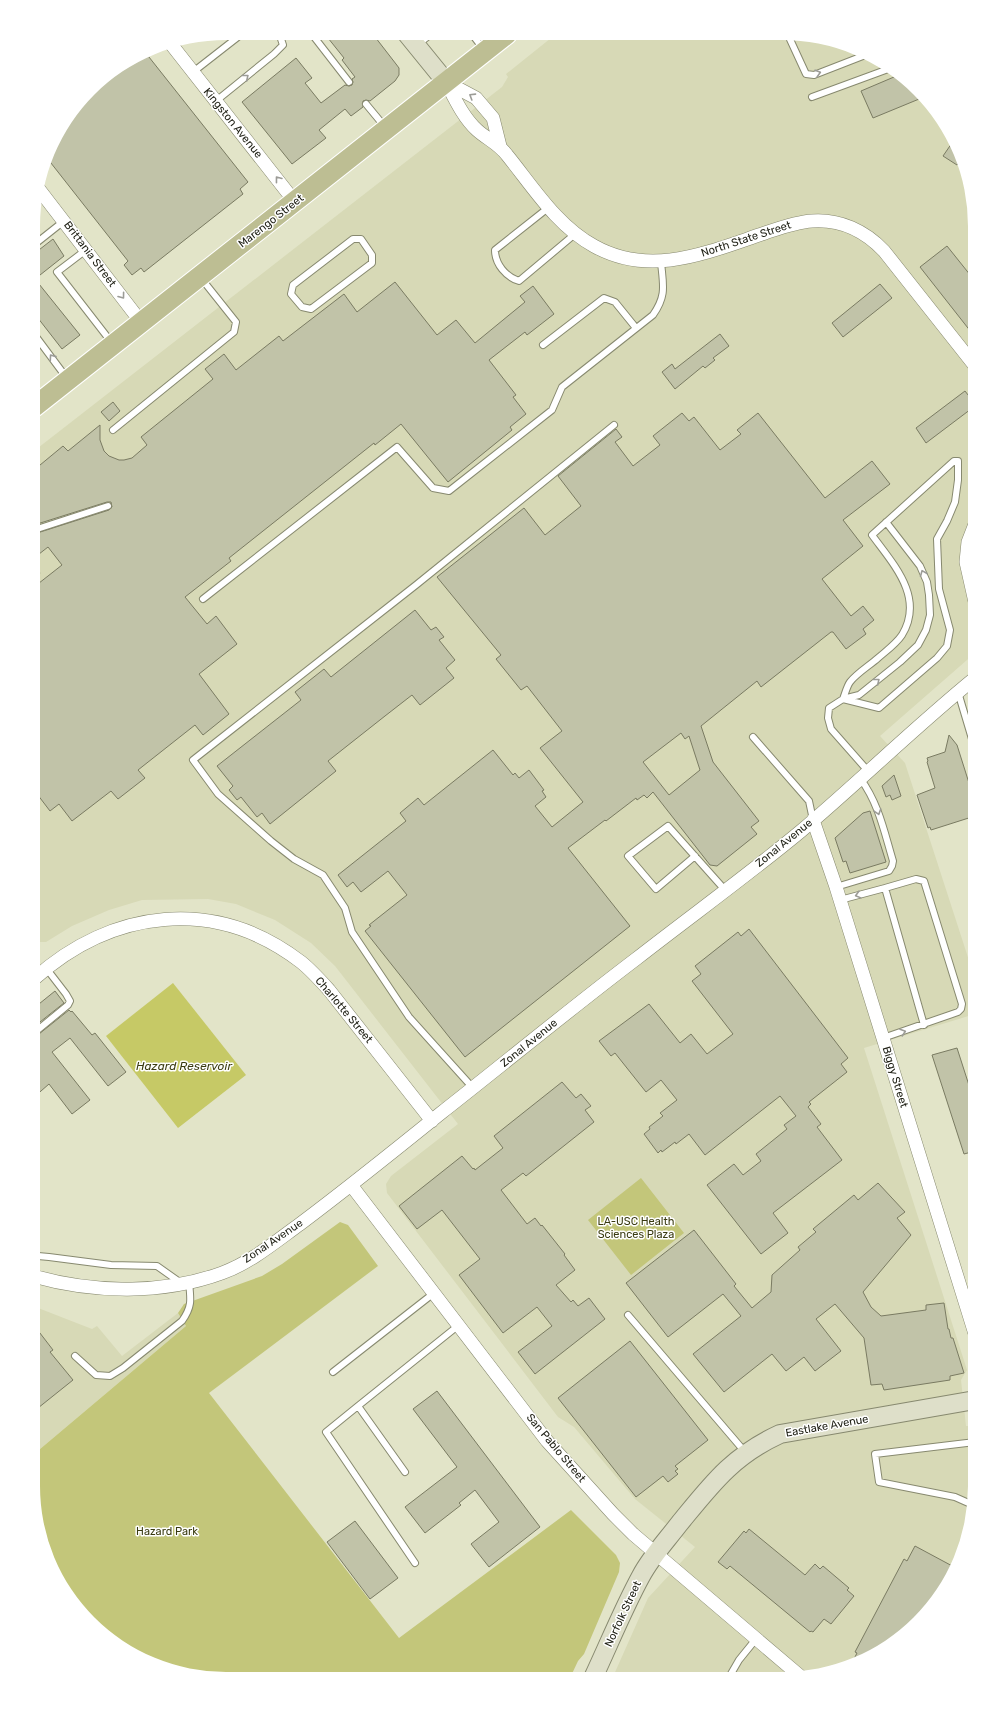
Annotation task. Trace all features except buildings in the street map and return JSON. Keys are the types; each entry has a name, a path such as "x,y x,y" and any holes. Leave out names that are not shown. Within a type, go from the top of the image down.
{"main road":[{"name":"Marengo Street","path":"40,402 499,40"}],"street":[{"name":"North State Street","path":"412,40 446,82 461,110 477,130 500,146 548,208 575,234 594,247 637,261 661,262 704,254 790,225 811,221 834,222 855,229 872,239 884,251 968,357"},
{"name":"Kingston Avenue","path":"174,47 295,202"},
{"name":"North State Street","path":"446,82 476,98 493,118 500,146"},
{"name":"Brittania Street","path":"43,194 141,322"},
{"path":"968,542 966,562 968,569"},
{"name":"Zonal Avenue","path":"40,1278 78,1286 116,1289 185,1283 225,1272 250,1259 350,1185 432,1121 570,1009 725,890 813,820 968,684"},
{"name":"Biggy Street","path":"813,820 836,887 968,1311"},
{"name":"Charlotte Street","path":"40,974 75,948 98,936 120,927 146,921 174,919 200,920 224,924 246,931 287,952 316,976 329,990 432,1121"},
{"name":"San Pablo Street","path":"350,1185 547,1441 613,1514 633,1534 795,1672"},
{"name":"Eastlake Avenue","path":"656,1552 722,1472 762,1442 780,1434 968,1401"},
{"name":"Norfolk Street","path":"596,1672 640,1577 656,1552"}],"lane":[{"path":"193,72 234,40"},
{"path":"216,102 274,54 283,44 282,40"},
{"path":"316,40 349,82"},
{"path":"477,40 485,51"},
{"path":"790,40 806,74 814,75 860,57"},
{"path":"812,97 885,70"},
{"path":"366,104 387,130"},
{"path":"548,208 495,250 495,259 510,278 519,281 575,234"},
{"path":"40,239 64,221"},
{"path":"354,239 361,239 372,255 372,263 311,309 302,307 291,294 294,284 336,252 354,239"},
{"path":"86,250 57,272 114,344"},
{"path":"203,599 397,447 433,488 449,491 552,410 562,387 653,315 660,305 664,295 661,262"},
{"path":"113,430 234,332 236,322 200,276"},
{"path":"543,345 604,298 615,302 636,328"},
{"path":"40,342 68,380"},
{"path":"473,1088 409,1017 352,932 345,908 323,875 294,859 271,841 218,794 193,760 422,580 614,425"},
{"path":"954,461 958,462 958,480 955,502 937,539 939,589 950,630 947,646 937,658 879,708 843,699 850,682 902,636 909,621 911,606 908,592 900,574 872,535 954,461"},
{"path":"40,528 108,506"},
{"path":"836,887 889,871 893,861 876,805 864,775 831,729 828,718 829,708 843,699 859,696 900,662 918,645 926,630 930,615 927,582 920,566 886,522"},
{"path":"958,692 968,726"},
{"path":"753,737 809,802 813,820"},
{"path":"694,856 656,889 628,856 668,826 725,890"},
{"path":"840,900 916,879 924,881 962,1004 961,1008 958,1012 883,1038"},
{"path":"885,888 924,1025"},
{"path":"40,1028 68,1005 70,1001 46,968"},
{"path":"40,1256 111,1265 157,1266 185,1283 190,1305 189,1312 182,1321 123,1368 110,1376 96,1375 75,1356"},
{"path":"333,1372 434,1293"},
{"path":"628,1315 746,1453"},
{"path":"415,1563 326,1432 459,1325"},
{"path":"358,1406 405,1472"},
{"path":"968,1443 875,1454 879,1482 955,1497 968,1501"},
{"path":"732,1672 739,1660 756,1639"}],"shaded area":[{"path":"548,40 795,40 830,46 853,54 886,71 914,94 937,122 954,155 962,178 968,213 968,659 880,736 905,763 968,957 968,1016 864,1048 967,1370 961,1380 966,1426 968,1426 968,1499 962,1534 954,1557 937,1590 922,1609 905,1626 886,1641 853,1658 830,1666 795,1672 615,1672 648,1598 695,1547 635,1499 574,1427 558,1417 387,1193 386,1184 391,1176 458,1124 335,966 311,943 275,920 236,904 208,899 142,900 109,910 72,926 46,942 40,942 40,446 502,87 508,77 506,74"},
{"path":"40,1309 92,1329 97,1326 122,1356 178,1313 186,1326 40,1449"}],"green space":[{"name":"LA-USC Health Sciences Plaza","path":"641,1178 684,1233 631,1275 588,1220"},
{"name":"Hazard Park","path":"340,1222 348,1225 378,1266 209,1393 399,1638 571,1510 616,1555 620,1563 619,1572 584,1654 578,1661 573,1672 213,1672 178,1666 166,1662 144,1653 122,1641 94,1618 71,1590 54,1557 46,1534 40,1499 40,1449 186,1326 178,1313 184,1304 262,1276 282,1264"}],"water":[{"name":"Hazard Reservoir","path":"173,983 246,1075 178,1128 106,1036"}]}
